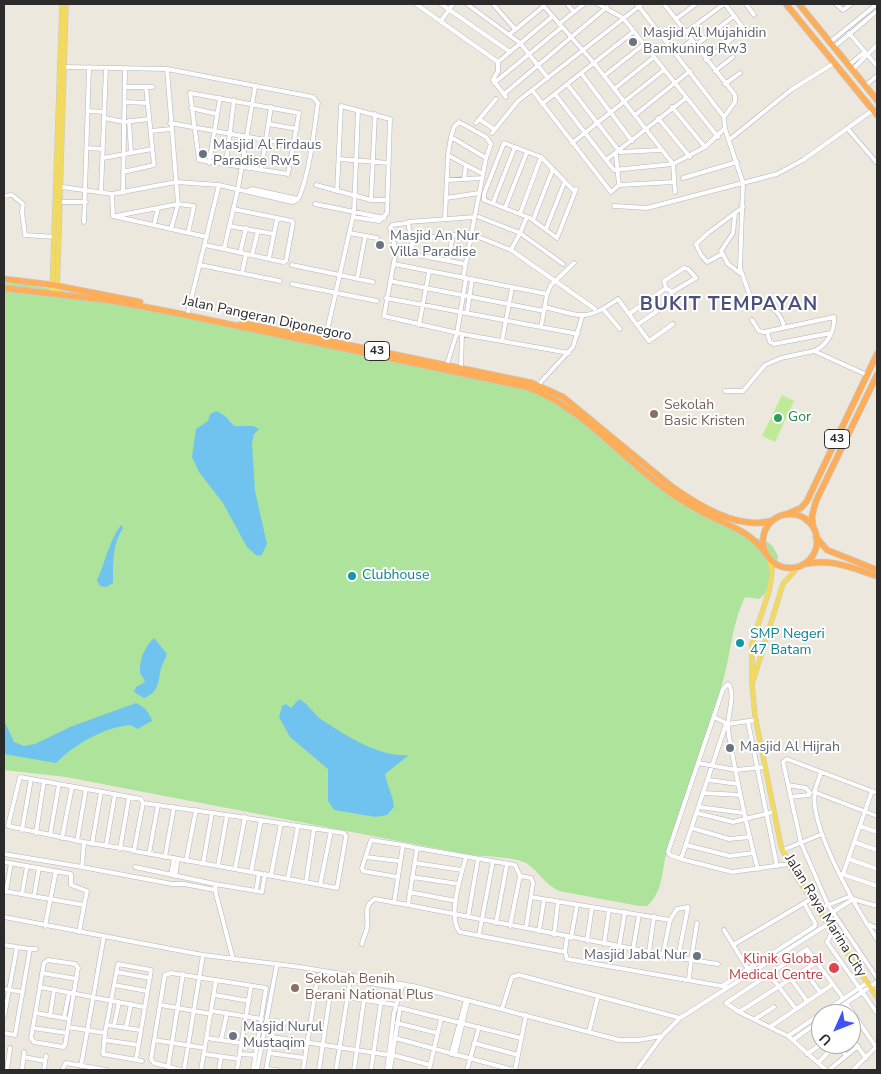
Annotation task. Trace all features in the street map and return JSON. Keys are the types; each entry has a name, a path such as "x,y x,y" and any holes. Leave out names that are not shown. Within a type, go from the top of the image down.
{"highway":[{"path":"786,4 875,112"},
{"path":"799,4 877,100"},
{"name":"Jalan Pangeran Diponegoro","path":"4,279 56,285 447,364 538,385 563,396 688,498 711,510 739,520 758,525 771,521"},
{"name":"Jalan Pangeran Diponegoro","path":"4,288 114,301 168,311 527,386 564,404 670,493 709,516 748,534 757,540 768,555"},
{"name":"43","path":"787,514 801,508 807,501 877,354"},
{"name":"43","path":"814,529 812,516 816,501 877,375"},
{"path":"856,397 860,402 865,402"},
{"path":"802,565 815,550 816,537 814,529 805,518 787,514 771,521 763,537 768,555 779,565 788,568 802,565 821,560 839,563 877,576"},
{"path":"816,537 827,550 877,570"}],"main road":[{"path":"54,294 58,226 62,4"},
{"path":"56,285 55,237 62,187 66,4"},
{"name":"Jalan Raya Marina City","path":"768,555 772,573 769,591 752,643 752,685 756,720 773,812 783,850 790,864 811,899 877,997"},
{"name":"Jalan Raya Marina City","path":"752,685 783,584 802,565"}],"street":[{"path":"416,4 498,62"},
{"path":"441,4 510,52"},
{"path":"440,21 453,4"},
{"path":"466,4 473,6 520,43 548,78"},
{"path":"493,4 515,29"},
{"path":"567,4 574,12"},
{"path":"494,83 530,54 584,4"},
{"path":"598,4 607,7 623,18 718,137"},
{"path":"676,18 696,4"},
{"path":"686,32 724,4 744,29 706,60"},
{"path":"746,4 754,15"},
{"path":"836,4 843,10 851,4"},
{"path":"832,45 846,29 877,4"},
{"path":"510,34 543,5 594,63 673,164 675,192"},
{"path":"496,99 477,121 493,131 518,101 639,5 724,117 725,129 743,182 741,274 751,299 772,308 782,318 784,328"},
{"path":"667,5 736,100 724,117"},
{"path":"498,62 498,71 493,80 505,96 538,65 607,7"},
{"path":"832,45 850,34 877,11"},
{"path":"498,62 552,16"},
{"path":"696,46 734,16"},
{"path":"846,29 877,66"},
{"path":"542,104 633,32"},
{"path":"676,52 692,40"},
{"path":"604,76 643,44"},
{"path":"851,67 862,54 867,54 877,45"},
{"path":"614,88 654,57"},
{"path":"715,71 733,57"},
{"path":"729,140 791,90 834,62"},
{"path":"62,187 112,194 176,182 219,185 292,202 298,199 318,103 316,98 167,69 65,67"},
{"path":"84,222 89,67"},
{"path":"101,192 106,68"},
{"path":"125,68 125,102 131,152"},
{"path":"167,69 170,129 178,204 171,229"},
{"path":"572,143 664,70"},
{"path":"635,115 690,71"},
{"path":"582,73 632,141"},
{"path":"725,84 740,73"},
{"path":"865,86 877,76"},
{"path":"567,84 598,122 618,153 619,185"},
{"path":"125,87 153,87"},
{"path":"123,172 153,166 146,87"},
{"path":"224,249 243,166 255,87"},
{"path":"532,90 610,191 619,185 674,182"},
{"path":"191,93 234,100 299,114 298,129 288,174 199,160 189,95 191,93"},
{"path":"556,94 613,170 673,164 705,148 725,129"},
{"path":"209,163 220,98"},
{"path":"606,160 618,153 658,118 686,98"},
{"path":"226,163 234,100"},
{"path":"125,102 146,102"},
{"path":"315,204 379,221 384,218 387,212 388,200 391,120 344,105 340,108 337,190"},
{"path":"261,170 271,107"},
{"path":"672,107 705,148"},
{"path":"191,108 218,114"},
{"path":"88,111 105,112"},
{"path":"325,340 353,215 358,111"},
{"path":"614,206 647,208 679,202 743,182 777,174 803,160 847,128 875,112"},
{"path":"372,200 375,114"},
{"path":"105,118 127,121 148,119"},
{"path":"658,118 690,157"},
{"path":"122,193 123,154 127,121"},
{"path":"445,218 448,155 451,136 454,127 459,122 486,137 491,144 482,176 476,217 465,264 459,333 461,368"},
{"path":"170,123 310,148"},
{"path":"269,124 298,129"},
{"path":"847,128 877,163"},
{"path":"151,131 170,129"},
{"path":"451,136 486,158"},
{"path":"502,144 515,147 541,157 575,190 557,238 533,220 484,200 484,194 502,144"},
{"path":"493,203 515,147"},
{"path":"87,148 103,149"},
{"path":"103,158 152,149"},
{"path":"618,153 661,150"},
{"path":"505,208 528,152"},
{"path":"448,155 482,176"},
{"path":"520,214 541,157"},
{"path":"339,159 356,162 389,163"},
{"path":"683,178 737,162"},
{"path":"464,179 466,165"},
{"path":"533,220 553,169"},
{"path":"448,180 482,176"},
{"path":"546,229 565,181"},
{"path":"188,312 219,185"},
{"path":"316,185 372,200 388,200"},
{"path":"446,198 479,193"},
{"path":"112,194 112,214 114,216"},
{"path":"4,196 12,195 23,204 22,212 25,235 55,237"},
{"path":"61,202 86,202"},
{"path":"114,216 178,204 194,206 188,233"},
{"path":"722,254 706,262 700,255 696,244 743,207"},
{"path":"154,225 158,208"},
{"path":"205,245 284,262 286,260 293,224 290,220 233,209"},
{"path":"735,213 734,230 722,249 722,254 728,264 741,274"},
{"path":"114,216 207,237"},
{"path":"562,264 520,233 476,217 445,218 392,225 390,228 396,251 384,316 419,325 569,353"},
{"path":"511,250 527,217"},
{"path":"269,258 278,219"},
{"path":"408,223 414,254"},
{"path":"229,226 274,234"},
{"path":"242,273 246,228"},
{"path":"252,255 258,231"},
{"path":"349,233 377,238"},
{"path":"412,239 471,233"},
{"path":"448,261 453,235"},
{"path":"476,236 511,250 596,310"},
{"path":"356,279 365,237"},
{"path":"396,251 465,264"},
{"path":"541,327 547,294 555,281 574,263"},
{"path":"200,264 280,281"},
{"path":"394,264 547,294"},
{"path":"292,265 373,282"},
{"path":"637,325 672,300 671,292 666,288 664,282 684,268 696,278 671,292"},
{"path":"419,325 428,272"},
{"path":"467,313 472,280"},
{"path":"390,281 582,317 603,310 618,298 649,341 673,324"},
{"path":"292,284 376,301"},
{"path":"502,341 512,288"},
{"path":"629,314 666,288"},
{"path":"386,298 578,334"},
{"path":"746,303 751,299"},
{"path":"603,310 620,329"},
{"path":"538,385 573,347 582,317"},
{"path":"725,390 743,392 765,365 780,358 824,347 832,333 834,317 767,332 758,331 752,320"},
{"path":"767,332 770,342 774,344 832,333"},
{"path":"447,364 459,333"},
{"path":"814,351 867,375"},
{"path":"681,859 714,767 727,724 732,705 729,684 723,689 668,852 670,855 681,859 723,871 758,869 790,864"},
{"path":"714,717 727,724 756,720"},
{"path":"748,722 777,866"},
{"path":"727,724 740,795 758,869"},
{"path":"842,1004 859,988 877,980 828,905 801,843 783,762 785,760 877,793"},
{"path":"698,763 736,770 764,767"},
{"path":"821,773 814,792 822,834 852,897 877,939"},
{"path":"20,777 31,779 141,799 143,803 344,833 346,836 337,888 134,850 92,844 8,826 18,779 20,777"},
{"path":"22,830 31,779"},
{"path":"709,780 738,784"},
{"path":"36,833 44,781"},
{"path":"50,836 59,784"},
{"path":"788,785 806,788 810,793 809,795 790,797"},
{"path":"62,838 72,787"},
{"path":"78,841 86,789"},
{"path":"842,874 872,791"},
{"path":"92,844 101,792"},
{"path":"814,792 877,816"},
{"path":"704,793 740,795"},
{"path":"106,846 115,794"},
{"path":"120,849 129,797"},
{"path":"134,850 143,803"},
{"path":"149,854 158,805"},
{"path":"165,857 174,807"},
{"path":"699,807 745,816 773,812"},
{"path":"186,861 196,810"},
{"path":"203,864 212,813"},
{"path":"697,813 733,822 745,816"},
{"path":"218,866 227,815"},
{"path":"235,869 245,817"},
{"path":"251,872 261,820"},
{"path":"271,875 282,823"},
{"path":"288,878 298,826"},
{"path":"860,826 877,832"},
{"path":"306,882 314,828"},
{"path":"692,828 728,839 750,837"},
{"path":"320,885 331,831"},
{"path":"783,850 822,834"},
{"path":"397,877 363,871 371,840 516,866 520,876 510,926"},
{"path":"82,866 84,842"},
{"path":"854,842 877,850"},
{"path":"394,903 403,845"},
{"path":"686,845 730,856 753,852"},
{"path":"408,905 417,848"},
{"path":"4,854 215,890"},
{"path":"366,857 399,861"},
{"path":"466,857 454,915 460,932 565,952"},
{"path":"173,875 176,859"},
{"path":"468,917 478,859"},
{"path":"849,859 877,869"},
{"path":"479,936 493,861"},
{"path":"4,862 72,874 72,885 86,890 79,932"},
{"path":"11,863 5,891 84,905"},
{"path":"415,863 462,870"},
{"path":"496,923 508,864"},
{"path":"22,894 27,866"},
{"path":"135,867 262,892 264,874"},
{"path":"34,896 39,868"},
{"path":"45,926 56,871"},
{"path":"256,891 258,873"},
{"path":"842,874 877,886"},
{"path":"520,876 532,879 526,928"},
{"path":"412,877 460,884"},
{"path":"215,884 233,959"},
{"path":"409,892 456,901"},
{"path":"530,897 670,920"},
{"path":"824,918 852,897"},
{"path":"818,909 852,897 877,906"},
{"path":"362,944 367,927 366,909 369,903 375,899 569,938 718,964"},
{"path":"733,945 811,899"},
{"path":"539,931 544,900"},
{"path":"554,935 558,902"},
{"path":"749,971 815,926 804,903"},
{"path":"577,905 565,952 567,959 725,986"},
{"path":"663,954 670,920 677,909 688,907 678,958"},
{"path":"587,941 592,908"},
{"path":"604,944 609,910"},
{"path":"619,947 625,912"},
{"path":"633,949 639,915"},
{"path":"649,952 654,916"},
{"path":"4,917 233,959 318,970 351,978"},
{"path":"689,979 697,923"},
{"path":"636,1070 662,1036 680,1018 725,986 828,924"},
{"path":"867,924 877,928"},
{"path":"724,930 749,971"},
{"path":"833,931 827,942 877,1013"},
{"path":"81,1066 104,936"},
{"path":"4,945 36,949"},
{"path":"4,1017 6,989 17,947"},
{"path":"4,1033 15,1035 30,949"},
{"path":"847,1004 818,962 807,950 726,1002 728,1006 788,1036 828,1070 848,1054"},
{"path":"204,954 200,977 194,1012 188,1046 182,1070 152,1061 165,975 171,972 200,977 216,980 251,986 266,988 253,1070"},
{"path":"66,1018 74,994 78,968 75,964 46,961 42,973 31,1038 34,1042 63,1047 65,1045 68,1026 66,1018 69,993"},
{"path":"739,1012 818,962"},
{"path":"136,1060 151,970 118,964 103,1054 136,1060 142,1061"},
{"path":"257,1070 277,964"},
{"path":"303,1070 318,970"},
{"path":"804,971 820,992"},
{"path":"116,972 150,978"},
{"path":"42,973 77,979"},
{"path":"168,1067 183,974"},
{"path":"769,974 796,1009"},
{"path":"318,975 402,986 467,1000 628,1041 662,1036"},
{"path":"502,1009 509,981 512,977 519,975 680,1018"},
{"path":"336,1070 351,978"},
{"path":"791,979 807,1001"},
{"path":"201,1070 216,980"},
{"path":"770,1027 833,984"},
{"path":"114,985 147,991"},
{"path":"788,1036 863,992 868,985"},
{"path":"237,1070 251,986"},
{"path":"391,1070 396,1005 402,986"},
{"path":"40,987 144,1007"},
{"path":"6,989 23,992"},
{"path":"50,1016 54,990"},
{"path":"315,992 396,1005"},
{"path":"214,995 248,1001"},
{"path":"319,1070 330,995"},
{"path":"589,1032 598,996"},
{"path":"354,1070 364,1000"},
{"path":"453,1054 467,1000"},
{"path":"114,1026 119,1002"},
{"path":"372,1070 381,1002"},
{"path":"126,1028 131,1004"},
{"path":"161,1005 194,1012 227,1013 266,1019"},
{"path":"391,1055 400,1008 522,1038"},
{"path":"755,1019 774,1008"},
{"path":"36,1013 66,1018"},
{"path":"221,1040 227,1013"},
{"path":"395,1038 470,1060 514,1070 526,1015"},
{"path":"429,1070 441,1019"},
{"path":"277,1070 266,1069 277,1020 309,1026"},
{"path":"397,1023 438,1033"},
{"path":"107,1024 140,1030"},
{"path":"68,1026 105,1034"},
{"path":"852,1070 877,1049 861,1026"},
{"path":"466,1070 479,1027"},
{"path":"793,1040 811,1027"},
{"path":"34,1028 67,1033"},
{"path":"272,1037 391,1055 430,1065"},
{"path":"207,1038 241,1043"},
{"path":"104,1040 138,1045"},
{"path":"154,1040 205,1048"},
{"path":"474,1043 518,1055"},
{"path":"7,1070 10,1048"},
{"path":"861,1050 866,1058"},
{"path":"807,1054 811,1051"},
{"path":"22,1070 24,1052"},
{"path":"269,1053 304,1058"},
{"path":"204,1054 221,1057 255,1055"},
{"path":"818,1063 827,1054"},
{"path":"44,1070 46,1056"},
{"path":"24,1057 45,1061"},
{"path":"219,1070 221,1057"},
{"path":"62,1070 65,1064 106,1070"}],"green space":[{"path":"4,283 29,285 124,302 534,387 573,408 666,488 740,532 768,542 778,556 777,563 764,595 759,599 745,597 741,607 734,628 726,670 717,702 668,847 660,886 653,900 647,906 639,906 559,891 549,885 526,863 513,859 471,855 66,777 4,770"},
{"name":"Gor","path":"782,395 794,401 775,442 762,436"}],"water":[{"path":"217,411 225,416 234,426 253,426 259,429 254,434 252,444 255,491 267,544 261,556 256,555 247,547 223,503 199,472 192,457 196,429 208,421 210,414"},
{"path":"121,525 123,528 119,534 114,554 113,583 106,587 100,586 97,580 110,545"},
{"path":"154,638 167,654 156,688 152,694 144,698 134,692 136,687 145,682 140,673 140,666 146,648"},
{"path":"299,699 322,720 364,745 387,753 409,755 385,774 394,807 387,815 376,817 334,810 328,801 328,769 290,737 279,717 282,706 286,704 291,708"},
{"path":"136,703 146,710 152,721 137,729 131,725 121,726 100,733 72,749 56,763 4,754 4,720 14,742 24,746 35,744 70,727"}],"place":[{"name":"Masjid Al Mujahidin Bamkuning Rw3","path":"633,42"},
{"name":"Masjid Al Firdaus Paradise Rw5","path":"203,154"},
{"name":"Masjid An Nur Villa Paradise","path":"380,245"},
{"name":"Sekolah Basic Kristen","path":"654,414"},
{"name":"Gor","path":"778,418"},
{"name":"Clubhouse","path":"352,576"},
{"name":"SMP Negeri 47 Batam","path":"740,643"},
{"name":"Masjid Al Hijrah","path":"730,748"},
{"name":"Masjid Jabal Nur","path":"697,956"},
{"name":"Klinik Global Medical Centre","path":"834,968"},
{"name":"Sekolah Benih Berani National Plus","path":"295,988"},
{"name":"Masjid Nurul Mustaqim","path":"233,1036"}],"district":[{"name":"BUKIT TEMPAYAN","path":"729,305"}]}
